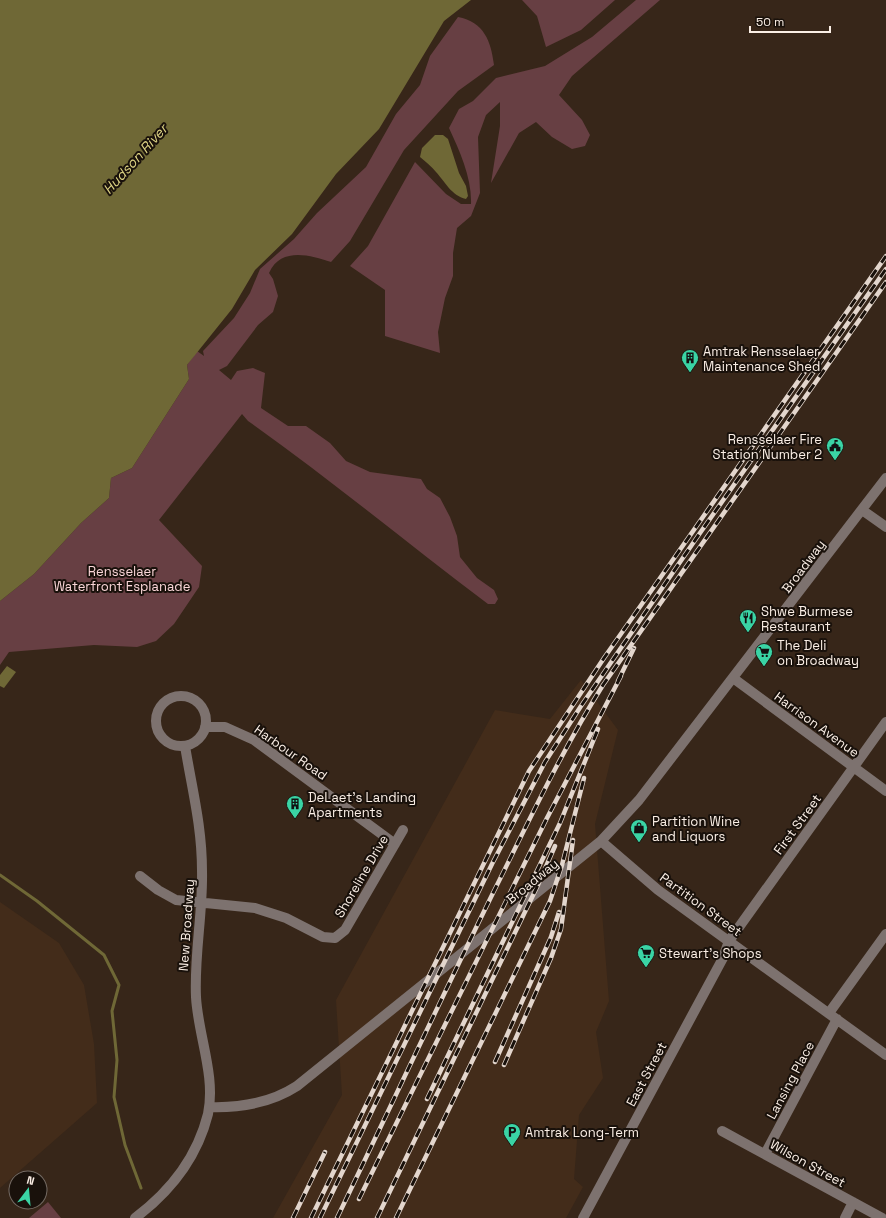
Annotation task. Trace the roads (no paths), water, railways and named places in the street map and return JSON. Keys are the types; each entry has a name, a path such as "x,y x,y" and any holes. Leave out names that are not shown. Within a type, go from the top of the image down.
{"street":[{"name":"Broadway","path":"209,1106 239,1106 279,1096 297,1086 601,841 639,800 886,478"},
{"path":"862,510 886,527"},
{"name":"Harrison Avenue","path":"733,678 886,791"},
{"path":"178,697 189,698 198,704 204,713 205,727 198,739 185,746 170,744 166,742 158,732 156,720 163,704 178,697"},
{"name":"First Street","path":"729,941 886,722"},
{"name":"Harbour Road","path":"205,727 225,727 254,740 395,844"},
{"name":"New Broadway","path":"185,746 197,801 200,830 202,871 197,946 196,991 198,1022 210,1088 209,1106"},
{"name":"Shoreline Drive","path":"140,876 169,897 181,901 229,904 259,909 286,918 323,937 335,938 345,930 403,830"},
{"name":"Partition Street","path":"601,841 650,883 886,1055"},
{"name":"Lansing Place","path":"765,1154 833,1016 886,934"},
{"name":"East Street","path":"583,1218 723,958 729,941"},
{"path":"135,1218 168,1190 188,1164 200,1136 209,1106"},
{"name":"Wilson Street","path":"722,1131 882,1218"},
{"path":"845,1218 853,1202"}],"water":[{"name":"Hudson River","path":"0,0 471,0 444,21 379,129 336,174 292,234 255,270 232,309 187,365 189,379 132,468 111,478 109,498 81,523 34,574 0,601"},
{"path":"435,135 443,135 448,139 459,173 466,186 468,196 466,199 456,195 433,168 420,157 422,148"},
{"path":"7,666 16,672 4,688 0,686 0,675"}],"waterway":[{"path":"0,875 37,901 104,955 119,985 112,1011 117,1060 114,1097 125,1145 141,1188"}],"railway":[{"path":"311,1218 529,771 604,658 886,256"},
{"path":"320,1218 492,864 545,762 581,706 700,533 886,269"},
{"path":"337,1218 493,893 545,788 588,710 603,685 886,282"},
{"path":"618,681 634,648"},
{"path":"359,1199 547,818 621,676"},
{"path":"427,1099 560,823 598,729"},
{"path":"396,1218 550,901 562,865 584,778"},
{"path":"504,1065 551,958 561,929 573,840"},
{"path":"377,1218 537,887 555,846"},
{"path":"495,1062 551,937 559,912"},
{"path":"293,1218 325,1152"}],"place":[{"name":"Amtrak Rensselaer Maintenance Shed","path":"690,373"},
{"name":"Rensselaer Fire Station Number 2","path":"835,461"},
{"name":"Shwe Burmese Restaurant","path":"748,633"},
{"name":"The Deli on Broadway","path":"764,667"},
{"name":"DeLaet's Landing Apartments","path":"295,819"},
{"name":"Partition Wine and Liquors","path":"639,843"},
{"name":"Stewart's Shops","path":"646,968"},
{"name":"Amtrak Long-Term","path":"512,1147"}],"park label":[{"name":"Rensselaer Waterfront Esplanade","path":"122,578"}]}
